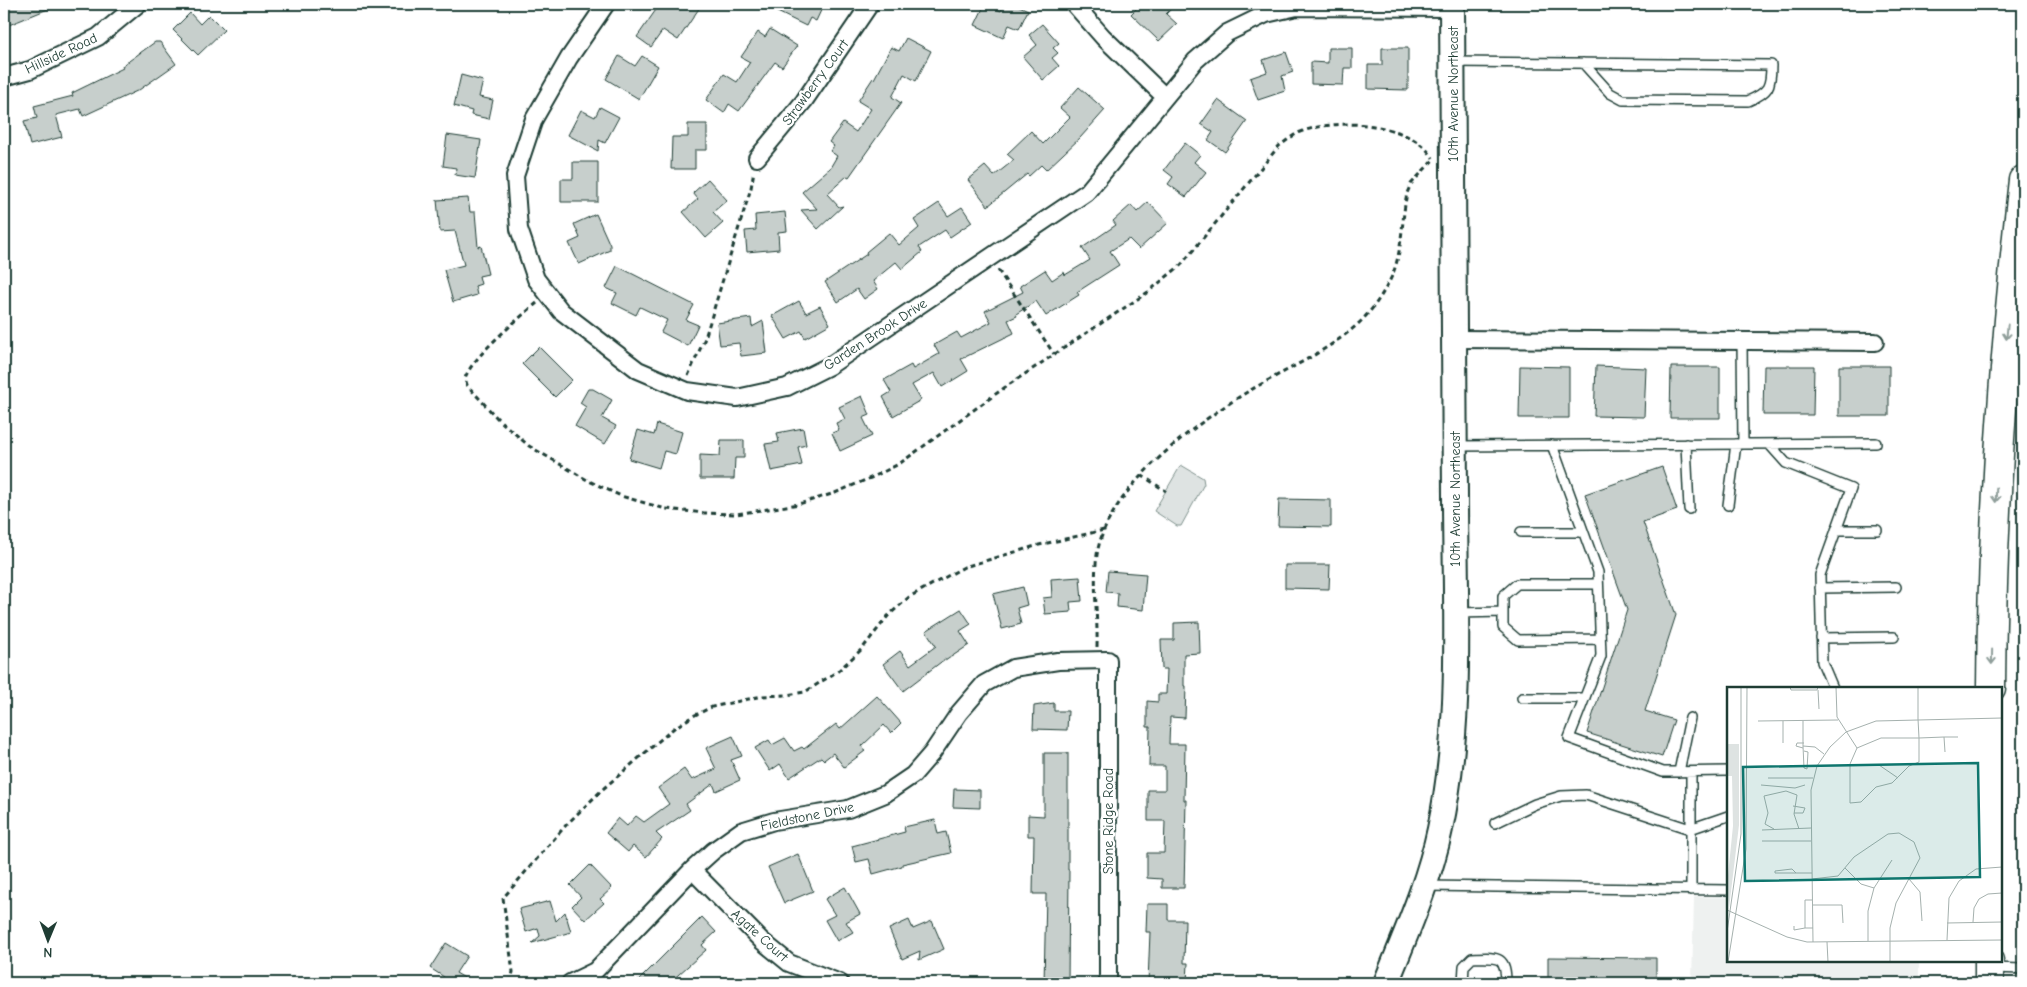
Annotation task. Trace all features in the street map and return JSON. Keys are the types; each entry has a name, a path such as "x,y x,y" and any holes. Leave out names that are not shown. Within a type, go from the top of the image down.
{"highway":[{"path":"1991,687 1998,467 2011,285 2023,180"}],"street":[{"name":"Hillside Road","path":"4,77 30,70 98,37 138,4"},
{"name":"Garden Brook Drive","path":"606,4 569,58 534,118 516,176 519,229 536,279 561,312 638,370 682,389 736,398 787,387 829,366 1087,192 1195,60 1227,32 1266,14 1297,7 1452,6"},
{"name":"Strawberry Court","path":"757,158 804,101 870,4"},
{"path":"1074,4 1103,37 1164,96"},
{"name":"10th Avenue Northeast","path":"1386,983 1424,886 1440,829 1449,776 1455,683 1454,339 1443,158 1453,62 1452,6"},
{"path":"1454,339 1875,342"},
{"name":"Fieldstone Drive","path":"570,983 595,971 692,870 713,850 741,831 774,821 848,809 885,794 913,775 932,753 959,713 984,684 1013,668 1058,661 1108,660"},
{"name":"Stone Ridge Road","path":"1108,660 1108,983"},
{"name":"Agate Court","path":"692,870 762,941 789,963 840,983"}],"lane":[{"path":"1453,62 1770,64 1771,84 1762,95 1748,101 1623,100 1610,93 1583,63"},
{"path":"1728,505 1739,444 1742,341"},
{"path":"1454,446 1876,443"},
{"path":"1686,444 1689,509"},
{"path":"1769,444 1786,463 1851,489 1820,575 1822,662 1833,687"},
{"path":"1552,445 1598,572 1601,656 1569,738 1663,772 1727,771"},
{"path":"1836,530 1877,530"},
{"path":"1521,532 1583,532"},
{"path":"1598,584 1517,584 1503,596 1503,627 1518,640 1600,639"},
{"path":"1820,588 1896,588"},
{"path":"1455,613 1503,612"},
{"path":"1821,638 1894,637"},
{"path":"1522,698 1585,698"},
{"path":"1678,772 1690,718"},
{"path":"1691,772 1691,890"},
{"path":"1495,823 1534,804 1561,796 1586,795 1690,829 1727,816"},
{"path":"1424,886 1727,890"},
{"path":"1463,983 1464,966 1472,958 1494,958 1503,962 1505,966 1506,983"},
{"path":"1989,971 2023,969"}],"path":[{"path":"548,295 519,317 477,359 466,375 465,382 498,418 529,446 589,481 621,496 666,509 736,514 799,504 834,493 899,464 1054,354 1148,292 1181,265 1279,146 1298,134 1319,127 1340,124 1378,127 1419,142 1443,158 1411,184 1406,193 1396,268 1377,302 1358,324 1327,346 1247,392 1204,422 1141,476 1121,500 1104,530 1098,549 1096,572 1097,632"},
{"path":"682,389 705,338 751,188 757,158"},
{"path":"989,257 1054,354"},
{"path":"1141,476 1166,491"},
{"path":"510,983 513,972 503,898 567,824 604,788 674,728 712,707 762,696 805,692 838,671 862,649 888,616 909,598 964,567 1039,544 1104,530"}],"shaded area":[{"path":"1181,465 1203,478 1204,484 1181,526 1177,526 1154,511"},
{"path":"1694,897 1727,897 1727,962 1919,962 1919,983 1692,983"}],"building":[{"path":"4,4 60,4 4,27"},
{"path":"660,4 702,4 678,40 663,30 651,47 637,37"},
{"path":"761,4 824,4 816,21 810,18 806,26"},
{"path":"985,4 1001,11 1004,4 1015,4 1028,10 1019,29 1009,25 1003,38 975,25"},
{"path":"1141,4 1176,4 1166,14 1177,24 1159,41 1131,14"},
{"path":"190,13 200,24 209,15 224,30 198,55 173,30"},
{"path":"1042,24 1059,43 1053,48 1058,53 1052,58 1059,66 1043,80 1023,57 1037,45 1029,35"},
{"path":"770,29 797,46 782,67 775,62 739,111 729,104 724,113 706,100 724,74 737,82 750,62 741,57 758,32 765,37"},
{"path":"906,38 931,51 916,81 904,74 892,97 901,103 849,177 847,176 827,194 839,207 843,206 818,229 801,210 817,209 802,192 830,168 837,156 830,151 834,146 829,142 843,123 856,132 871,109 858,101 874,79 891,47 899,51"},
{"path":"155,42 160,42 176,64 139,90 83,116 80,109 56,115 62,137 30,145 24,121 37,118 34,106 73,96 72,93 123,68 122,66"},
{"path":"1328,48 1352,48 1352,68 1344,68 1343,85 1311,84 1311,62 1328,63"},
{"path":"1382,48 1408,48 1408,90 1368,89 1368,65 1382,65"},
{"path":"1286,52 1293,72 1282,76 1285,91 1258,100 1250,78 1267,72 1263,60"},
{"path":"619,56 635,66 642,56 658,66 639,99 606,79"},
{"path":"461,75 483,81 479,97 493,100 489,119 471,115 472,111 454,106"},
{"path":"1079,87 1105,110 1080,138 1046,170 1041,165 988,206 968,180 985,166 994,176 1014,160 1007,154 1031,131 1043,144 1070,117 1060,108"},
{"path":"1218,100 1247,121 1225,152 1208,140 1213,132 1201,124"},
{"path":"600,107 619,117 605,143 599,140 598,151 568,135 581,110 595,117"},
{"path":"688,124 707,124 707,150 695,150 695,169 671,169 672,137 688,137"},
{"path":"447,135 481,140 475,178 455,175 456,168 443,166"},
{"path":"1185,143 1200,155 1194,162 1206,172 1186,197 1168,184 1173,177 1164,170"},
{"path":"573,162 598,162 598,202 561,202 561,179 573,179"},
{"path":"708,179 727,200 713,212 723,223 706,238 683,212 698,199 693,193"},
{"path":"468,198 470,212 475,212 478,247 481,246 488,274 479,276 481,284 475,286 477,295 453,302 444,270 464,265 455,231 440,232 437,200"},
{"path":"1148,202 1168,223 1139,249 1129,239 1110,251 1119,265 1077,292 1079,295 1046,316 1036,301 1016,314 1017,316 1008,320 1014,333 961,359 968,371 942,387 934,373 912,385 921,400 893,416 883,397 891,392 884,380 911,365 913,369 939,354 934,345 957,332 961,338 991,322 985,311 1023,292 1020,286 1045,270 1052,280 1064,272 1065,275 1090,260 1082,248 1116,225 1113,221 1131,205 1137,212"},
{"path":"939,203 948,216 962,207 972,222 950,237 945,230 919,247 922,252 902,269 896,262 873,281 878,289 864,299 857,289 838,302 825,282 867,254 866,252 889,233 899,245 919,228 914,220"},
{"path":"785,212 787,231 778,232 779,249 747,252 745,231 756,230 755,215"},
{"path":"596,214 610,245 610,250 579,264 569,243 580,238 574,224"},
{"path":"617,266 694,305 686,320 698,325 688,346 661,332 667,320 640,307 636,315 612,303 617,293 606,288"},
{"path":"799,301 806,313 820,306 830,324 805,338 801,331 786,339 772,316"},
{"path":"751,318 752,327 763,321 767,353 741,356 739,343 720,345 717,323"},
{"path":"539,347 572,380 555,397 522,364"},
{"path":"1520,366 1569,367 1569,418 1519,418"},
{"path":"1596,366 1646,368 1644,417 1594,416"},
{"path":"1764,366 1814,366 1813,415 1763,415"},
{"path":"1839,366 1889,366 1889,416 1839,416"},
{"path":"1671,367 1720,367 1720,418 1670,418"},
{"path":"588,389 593,389 612,400 602,418 616,426 605,444 575,426 586,407 580,403"},
{"path":"862,396 870,415 863,418 872,436 840,451 832,433 839,430 836,423 845,419 839,407"},
{"path":"657,424 682,432 676,454 664,451 659,468 629,459 638,430 654,435"},
{"path":"803,428 806,445 798,447 802,465 771,471 765,444 779,442 777,433"},
{"path":"721,440 744,440 744,458 735,458 734,479 700,479 700,455 720,456"},
{"path":"1662,467 1677,510 1643,522 1676,615 1645,711 1674,720 1662,757 1587,733 1627,610 1585,494"},
{"path":"1279,499 1331,500 1331,527 1278,526"},
{"path":"1285,565 1330,565 1329,589 1285,588"},
{"path":"1108,571 1146,574 1143,610 1117,607 1118,593 1106,592"},
{"path":"1080,577 1082,601 1070,602 1071,612 1045,614 1043,598 1052,597 1051,579"},
{"path":"1023,587 1027,605 1017,608 1021,624 1002,629 993,594"},
{"path":"961,609 971,624 960,631 969,645 945,661 945,659 903,691 883,664 900,651 910,665 936,646 926,631"},
{"path":"1199,622 1200,653 1184,654 1185,718 1170,717 1169,744 1185,744 1184,888 1162,888 1162,879 1147,878 1147,853 1164,853 1165,821 1148,821 1148,790 1165,790 1165,766 1149,766 1150,727 1147,727 1147,701 1158,702 1158,694 1166,694 1167,669 1162,669 1161,640 1174,640 1174,623"},
{"path":"877,696 901,723 891,733 884,725 862,746 865,751 844,767 833,753 824,760 821,757 789,778 780,764 770,771 755,748 769,740 772,745 785,738 794,751 802,747 804,749 836,724 840,729"},
{"path":"1054,703 1054,711 1068,711 1067,730 1033,729 1034,706"},
{"path":"733,736 742,756 731,760 740,780 716,791 713,784 686,804 690,810 656,833 662,839 646,857 633,846 628,852 606,833 618,818 627,826 636,816 644,822 669,804 658,788 684,769 692,780 716,769 706,748"},
{"path":"1044,753 1068,753 1068,983 1044,983 1046,894 1033,894 1034,836 1028,836 1028,815 1044,816"},
{"path":"954,789 980,790 980,808 953,807"},
{"path":"935,820 938,834 946,832 951,853 902,864 902,866 873,874 869,859 856,862 852,846 905,832 904,827"},
{"path":"798,854 813,891 784,903 768,867"},
{"path":"590,865 612,888 600,899 604,903 585,920 572,906 581,897 570,885"},
{"path":"845,887 860,914 846,922 853,932 837,941 825,920 835,915 825,899"},
{"path":"550,901 556,921 565,912 571,932 532,943 540,936 538,928 526,932 519,909"},
{"path":"1147,904 1168,904 1168,920 1185,920 1184,963 1188,963 1187,983 1148,983 1150,932 1146,932"},
{"path":"702,917 716,932 702,945 706,950 669,983 636,983"},
{"path":"909,920 913,929 932,921 944,949 919,960 920,951 902,959 889,929"},
{"path":"446,943 467,956 456,973 473,983 440,983 444,977 430,968"},
{"path":"1548,957 1656,958 1656,983 1548,983"}]}
